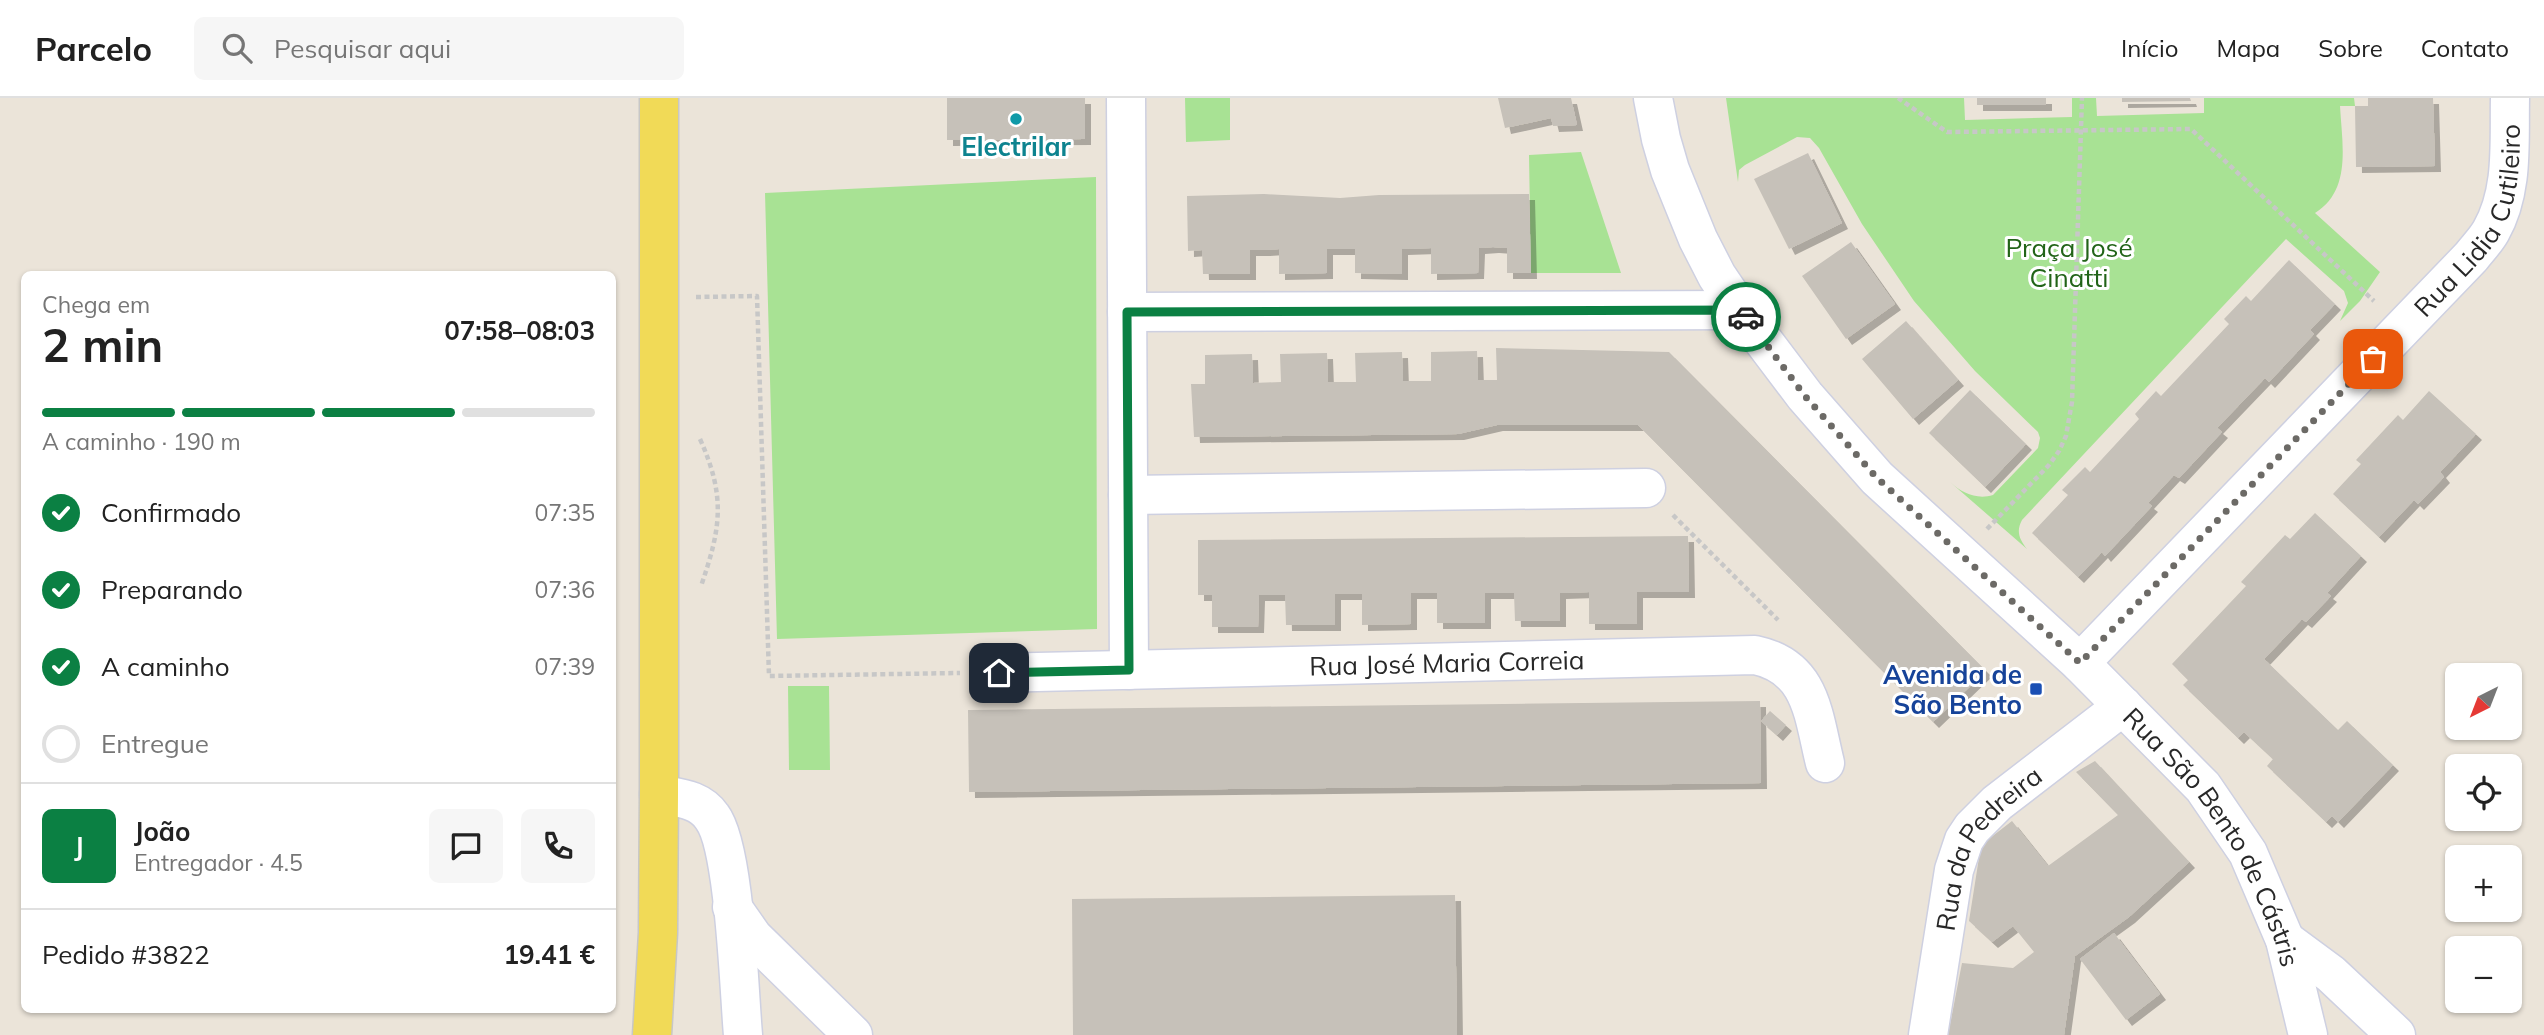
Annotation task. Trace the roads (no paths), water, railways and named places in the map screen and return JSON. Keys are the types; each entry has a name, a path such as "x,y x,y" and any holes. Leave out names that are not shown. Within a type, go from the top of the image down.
{"main road":[{"path":"652,1035 658,933 659,98"},
{"path":"658,933 669,1035"}],"street":[{"path":"1126,98 1129,670"},
{"path":"1653,98 1661,139 1681,201 1711,264 1740,310 1805,396 1877,478 2080,663"},
{"name":"Rua Lidia Cutileiro","path":"2080,663 2471,257 2490,233 2507,183 2510,98"},
{"path":"1127,312 1740,310"},
{"path":"1128,495 1646,488"},
{"name":"Rua José Maria Correia","path":"999,673 1755,655 1771,658 1787,667 1801,684 1810,700 1825,764"},
{"name":"Rua São Bento de Cástris","path":"2080,663 2203,787 2248,853 2285,940 2308,1035"},
{"name":"Rua da Pedreira","path":"1927,1035 1954,870 1964,840 1997,803 2123,706"},
{"path":"659,794 693,801 712,816 723,840 732,907 743,1035"},
{"path":"732,907 753,937 853,1035"},
{"path":"2285,940 2331,974 2396,1035"}],"place":[{"name":"Electrilar","path":"1016,119"},
{"name":"Avenida de São Bento","path":"2036,689"}],"park label":[{"name":"Praça José Cinatti","path":"2069,262"}]}
